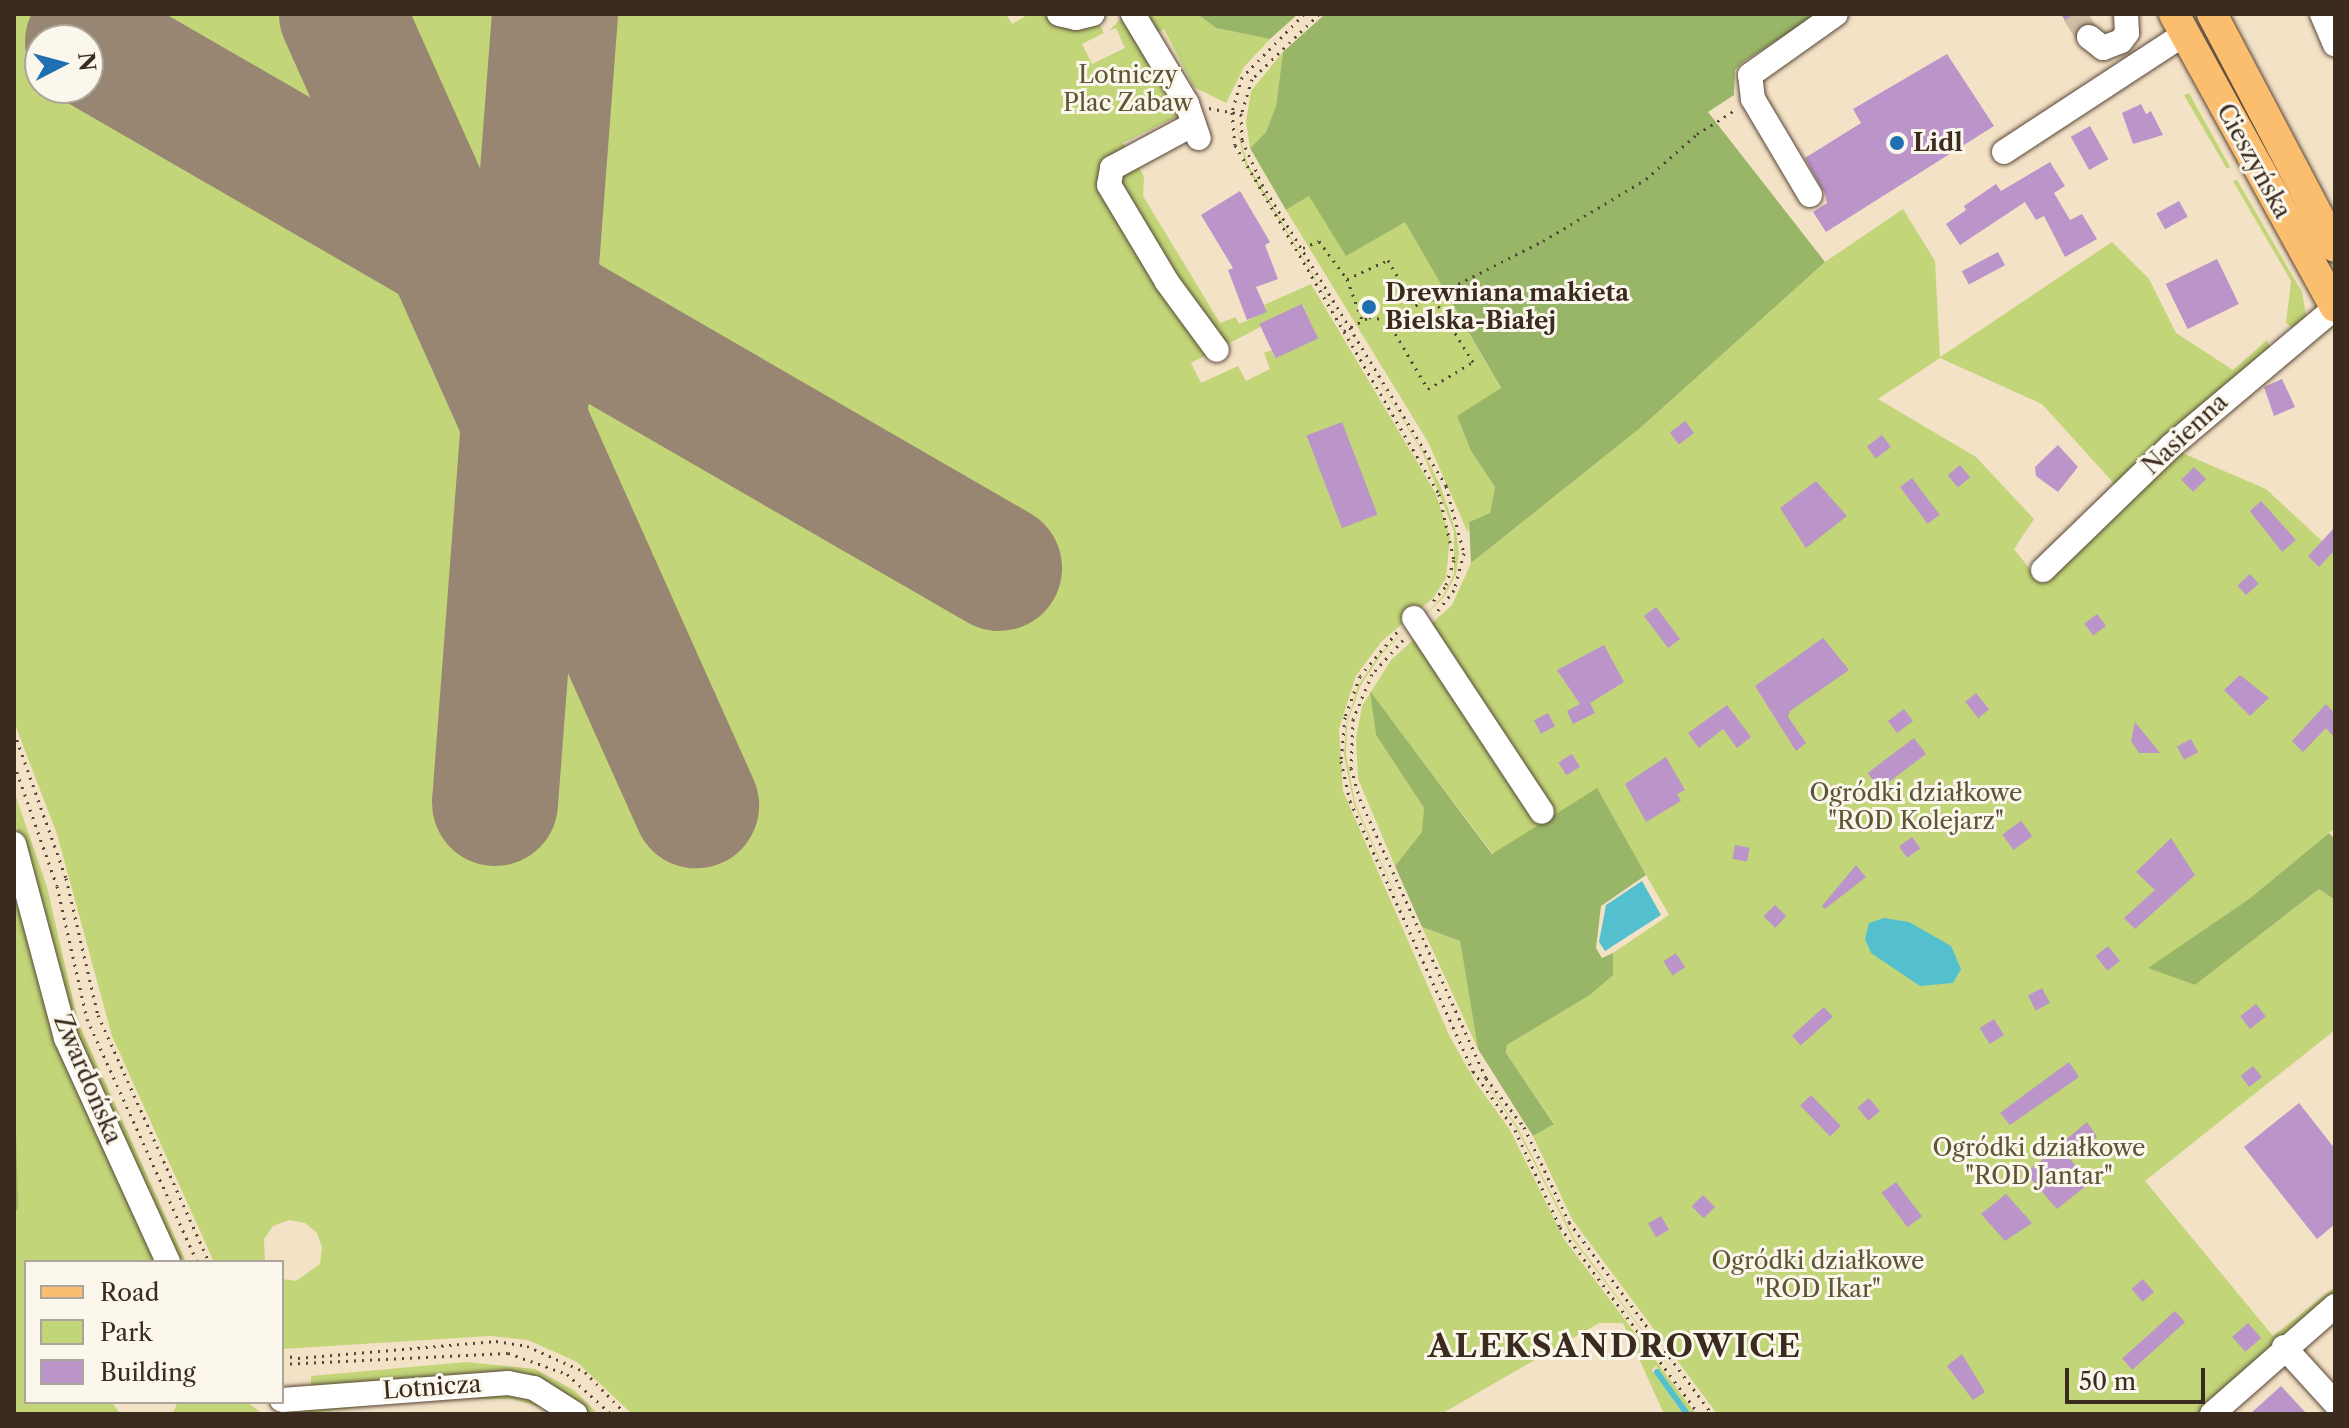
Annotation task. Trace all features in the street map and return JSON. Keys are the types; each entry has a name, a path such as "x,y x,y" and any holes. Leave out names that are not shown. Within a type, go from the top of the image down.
{"main road":[{"name":"Cieszyńska","path":"2212,14 2335,247"},
{"name":"Cieszyńska","path":"2179,24 2335,307"}],"street":[{"path":"1059,14 1099,20"},
{"path":"1133,14 1193,123 1112,168 1109,185 1167,282 1217,350"},
{"path":"1810,195 1753,99 1750,75 1757,67 1836,14"},
{"path":"2089,37 2103,48 2121,41 2127,33 2126,14"},
{"path":"2322,14 2335,44"},
{"path":"2004,152 2179,24"},
{"name":"Nasienna","path":"2043,570 2191,427 2335,307"},
{"path":"1417,622 1542,812"},
{"name":"Zwardońska","path":"14,844 66,1038 167,1260"},
{"path":"2212,1414 2284,1347 2335,1306"},
{"path":"2284,1347 2335,1403"},
{"name":"Lotnicza","path":"284,1401 508,1383 534,1388 575,1414"}],"path":[{"path":"1304,14 1248,68 1232,112 1244,168 1424,461 1451,529 1455,551 1449,579 1381,663 1358,703 1350,750 1360,799 1486,1078 1524,1127 1569,1222 1712,1414"},
{"path":"1319,14 1257,71 1241,114 1250,162 1436,463 1462,532 1459,579 1448,600 1375,653 1352,691 1341,745 1350,801 1473,1071 1515,1130 1560,1227 1699,1414"},
{"path":"1344,331 1362,320 1387,320 1543,241 1646,179 1697,134 1753,99"},
{"path":"1193,123 1232,112 1241,114"},
{"path":"1303,248 1319,241 1347,279 1362,320"},
{"path":"1347,279 1388,260 1414,305"},
{"path":"1387,320 1428,389 1473,362 1432,295"},
{"path":"14,732 53,836 98,1015 208,1260"},
{"path":"14,764 57,886 87,1019 196,1260"},
{"path":"284,1355 298,1358 496,1341 527,1346 585,1372 626,1414"},
{"path":"284,1364 305,1367"}],"green space":[{"name":"Lotniczy Plac Zabaw","path":"14,14 1006,14 1012,24 1029,14 1046,14 1097,19 1104,33 1082,44 1092,64 1125,48 1116,28 1109,31 1124,15 1178,116 1123,143 1144,176 1143,196 1220,323 1236,317 1239,324 1251,319 1266,310 1264,305 1311,284 1436,494 1450,537 1446,578 1433,598 1381,642 1356,676 1339,729 1343,791 1449,1035 1476,1083 1510,1130 1564,1239 1696,1414 1690,1414 1656,1366 1652,1370 1683,1414 1664,1414 1623,1323 1599,1323 1441,1414 632,1414 577,1362 528,1340 490,1336 284,1349 284,1279 296,1281 320,1264 322,1247 317,1233 305,1223 289,1220 273,1226 264,1239 265,1260 213,1260 112,1036 57,834 14,722","holes":["1303,305 1317,337 1275,358 1271,350 1264,353 1270,369 1246,381 1238,366 1201,383 1191,363"]},
{"path":"1153,14 1197,14 1216,28 1270,39 1244,67 1226,103 1194,87 1164,29 1153,35 1146,21"},
{"path":"1197,14 1298,14 1270,39 1216,28"},
{"path":"1325,14 1818,14 1743,62 1735,70 1734,95 1708,112 1825,262 1639,429 1471,563 1469,522 1490,513 1495,487 1471,451 1457,416 1501,388 1405,222 1346,256 1309,196 1286,210 1250,148 1266,132 1276,106 1283,52"},
{"path":"1283,52 1276,106 1266,132 1250,148 1246,122 1251,91"},
{"path":"2189,93 2230,167 2227,169 2184,95"},
{"path":"1235,121 1248,165 1339,318 1246,166"},
{"path":"2237,180 2302,292 2307,321 2295,330 2286,323 2291,281 2233,181"},
{"path":"1309,196 1405,221 1501,389 1457,416 1471,451 1495,487 1490,513 1469,522 1468,533 1428,442 1286,210"},
{"path":"1903,209 1935,261 1940,357 2112,242 2149,279 2176,333 2233,370 2267,340 2271,350 2118,488 2042,404 1940,358 1878,399 1976,457 2034,519 2014,549 2041,583 2180,452 2266,489 2335,553 2335,828 2249,899 2149,968 2195,985 2319,889 2335,900 2335,1030 2145,1181 2273,1336 2335,1287 2335,1296 2200,1414 1717,1414 1572,1219 1533,1136 1554,1123 1506,1053 1507,1045 1590,995 1612,975 1613,953 1669,915 1597,789 1493,854 1371,693 1376,735 1424,808 1423,832 1395,866 1358,779 1356,738 1362,706 1391,660 1452,605 1471,563 1639,429 1825,262"},
{"path":"1349,334 1423,451 1440,485 1456,531 1459,553 1456,574 1444,597 1421,619 1443,596 1454,574 1454,531 1422,451"},
{"path":"1412,623 1381,655 1360,686 1347,724 1346,755 1355,803 1411,928 1354,804 1344,755 1346,725 1358,686 1380,654"},
{"path":"1370,691 1492,854 1597,788 1646,875 1601,906 1596,948 1602,958 1613,953 1613,975 1590,995 1507,1045 1506,1053 1554,1124 1533,1136 1478,1049 1460,941 1422,927 1395,866 1422,832 1424,808 1376,735"},
{"path":"14,791 47,887 78,1022 185,1260 176,1260 77,1044 14,818"},
{"path":"2329,833 2335,839 2335,900 2319,889 2195,985 2148,968 2249,899"},
{"path":"14,866 157,1260 24,1260 24,1404 113,1404 120,1414 14,1414"},
{"path":"1422,927 1460,941 1478,1049"},
{"path":"14,1057 18,1208 14,1215"},
{"path":"1472,1063 1517,1126 1575,1240 1705,1414 1574,1241 1516,1127"},
{"path":"467,1362 535,1369 575,1391 598,1414 585,1414 564,1394 311,1391 311,1376"},
{"path":"500,1390 527,1394 564,1414 513,1399 430,1399 301,1414 313,1406"},
{"path":"177,1404 250,1404 263,1414 172,1414"}],"water":[{"path":"1642,881 1661,915 1605,951 1599,942 1606,905"},
{"path":"1884,918 1909,922 1951,946 1961,969 1953,983 1920,986 1871,953 1865,939 1869,923"}],"building":[{"path":"2061,14 2085,14 2090,22 2074,35"},
{"name":"Lidl","path":"1947,54 1994,126 1826,232 1813,212 1827,203 1825,194 1805,158 1861,123 1853,109"},
{"path":"2141,104 2146,114 2151,111 2163,135 2133,144 2122,113"},
{"path":"2090,126 2108,159 2089,170 2071,137"},
{"path":"2050,162 2065,186 2054,193 2070,220 2082,214 2097,239 2065,257 2044,216 2036,220 2025,202 1960,245 1946,224 1966,210 1964,206 1996,184 2001,191"},
{"path":"1240,191 1270,242 1265,245 1278,279 1256,287 1267,312 1247,320 1228,270 1233,268 1201,215"},
{"path":"2179,201 2188,217 2165,229 2156,214"},
{"path":"1998,252 2005,265 1969,284 1962,271"},
{"path":"2217,259 2239,304 2188,329 2166,284"},
{"path":"1302,304 1318,338 1275,358 1259,324"},
{"path":"2282,379 2295,407 2274,416 2264,387"},
{"path":"1685,421 1694,433 1679,444 1670,432"},
{"path":"1342,422 1377,514 1342,528 1307,436"},
{"path":"1882,435 1891,447 1876,458 1867,446"},
{"path":"2058,445 2078,467 2058,492 2036,476 2035,467"},
{"path":"1960,465 1970,477 1958,488 1948,475"},
{"path":"2194,467 2206,479 2193,492 2181,480"},
{"path":"1912,478 1940,515 1928,524 1900,487"},
{"path":"1816,481 1847,516 1806,548 1780,508"},
{"path":"2261,501 2296,540 2282,552 2250,511"},
{"path":"2335,527 2335,550 2319,567 2308,556"},
{"path":"2250,574 2259,584 2246,595 2237,585"},
{"path":"1656,607 1680,639 1668,648 1644,616"},
{"path":"2097,614 2106,626 2093,636 2084,624"},
{"path":"1823,638 1849,670 1790,711 1788,717 1806,743 1796,751 1755,686"},
{"path":"1604,645 1624,682 1590,703 1595,713 1573,724 1567,711 1580,704 1557,670"},
{"path":"2240,675 2269,698 2250,716 2224,690"},
{"path":"1976,693 1989,709 1978,718 1965,702"},
{"path":"2326,704 2335,714 2335,738 2326,728 2303,752 2292,741"},
{"path":"1727,705 1751,737 1737,748 1723,729 1699,748 1688,733"},
{"path":"1904,709 1913,721 1897,733 1888,721"},
{"path":"1548,713 1555,726 1541,734 1534,721"},
{"path":"2135,722 2160,753 2139,753 2131,741"},
{"path":"1914,738 1926,754 1880,789 1868,773"},
{"path":"2191,739 2198,752 2184,760 2177,747"},
{"path":"1572,754 1580,767 1566,775 1558,762"},
{"path":"1666,757 1685,790 1677,794 1681,801 1646,822 1625,784"},
{"path":"2021,821 2032,836 2014,850 2002,835"},
{"path":"1912,837 1920,848 1907,858 1899,846"},
{"path":"2171,838 2195,875 2135,929 2124,918 2155,890 2136,872"},
{"path":"1735,845 1750,848 1747,862 1732,859"},
{"path":"1856,865 1866,877 1825,909 1822,906"},
{"path":"1775,905 1786,916 1775,928 1764,916"},
{"path":"2108,946 2120,961 2108,971 2096,956"},
{"path":"1676,953 1685,967 1673,975 1663,961"},
{"path":"2042,988 2050,1003 2036,1011 2028,996"},
{"path":"2256,1004 2266,1017 2250,1029 2240,1016"},
{"path":"1824,1007 1833,1017 1801,1045 1792,1036"},
{"path":"1994,1019 2004,1035 1990,1044 1980,1028"},
{"path":"2069,1062 2079,1077 2010,1125 2000,1113"},
{"path":"2253,1066 2262,1077 2249,1087 2241,1076"},
{"path":"1811,1095 1841,1126 1830,1136 1800,1105"},
{"path":"1869,1098 1880,1111 1868,1121 1858,1108"},
{"path":"2299,1103 2335,1149 2335,1224 2317,1239 2244,1147"},
{"path":"2087,1122 2097,1137 2067,1156 2091,1182 2057,1209 2026,1173"},
{"path":"1896,1182 1922,1216 1908,1227 1882,1193"},
{"path":"2006,1194 2032,1223 2005,1241 1981,1214"},
{"path":"1703,1195 1715,1207 1704,1218 1692,1206"},
{"path":"1661,1216 1669,1230 1656,1237 1648,1224"},
{"path":"2143,1279 2154,1292 2142,1302 2132,1289"},
{"path":"2175,1311 2185,1322 2132,1370 2122,1359"},
{"path":"2248,1323 2261,1338 2245,1352 2232,1337"},
{"path":"1962,1354 1985,1392 1973,1400 1947,1366"},
{"path":"2281,1386 2307,1414 2250,1414"}],"waterway":[{"path":"1657,1372 1687,1414"}],"runway":[{"path":"342,14 696,805"},
{"path":"495,803 555,14"},
{"path":"104,51 999,568"}],"tunnel":[{"path":"2074,14 2089,37"}],"place":[{"name":"Lidl","path":"1897,143"},
{"name":"Drewniana makieta Bielska-Białej","path":"1369,307"}],"district":[{"name":"ALEKSANDROWICE","path":"1615,1346"}],"park label":[{"name":"Ogródki działkowe \"ROD Kolejarz\"","path":"1916,807"},
{"name":"Ogródki działkowe \"ROD Jantar\"","path":"2039,1162"},
{"name":"Ogródki działkowe \"ROD Ikar\"","path":"1818,1275"}]}
